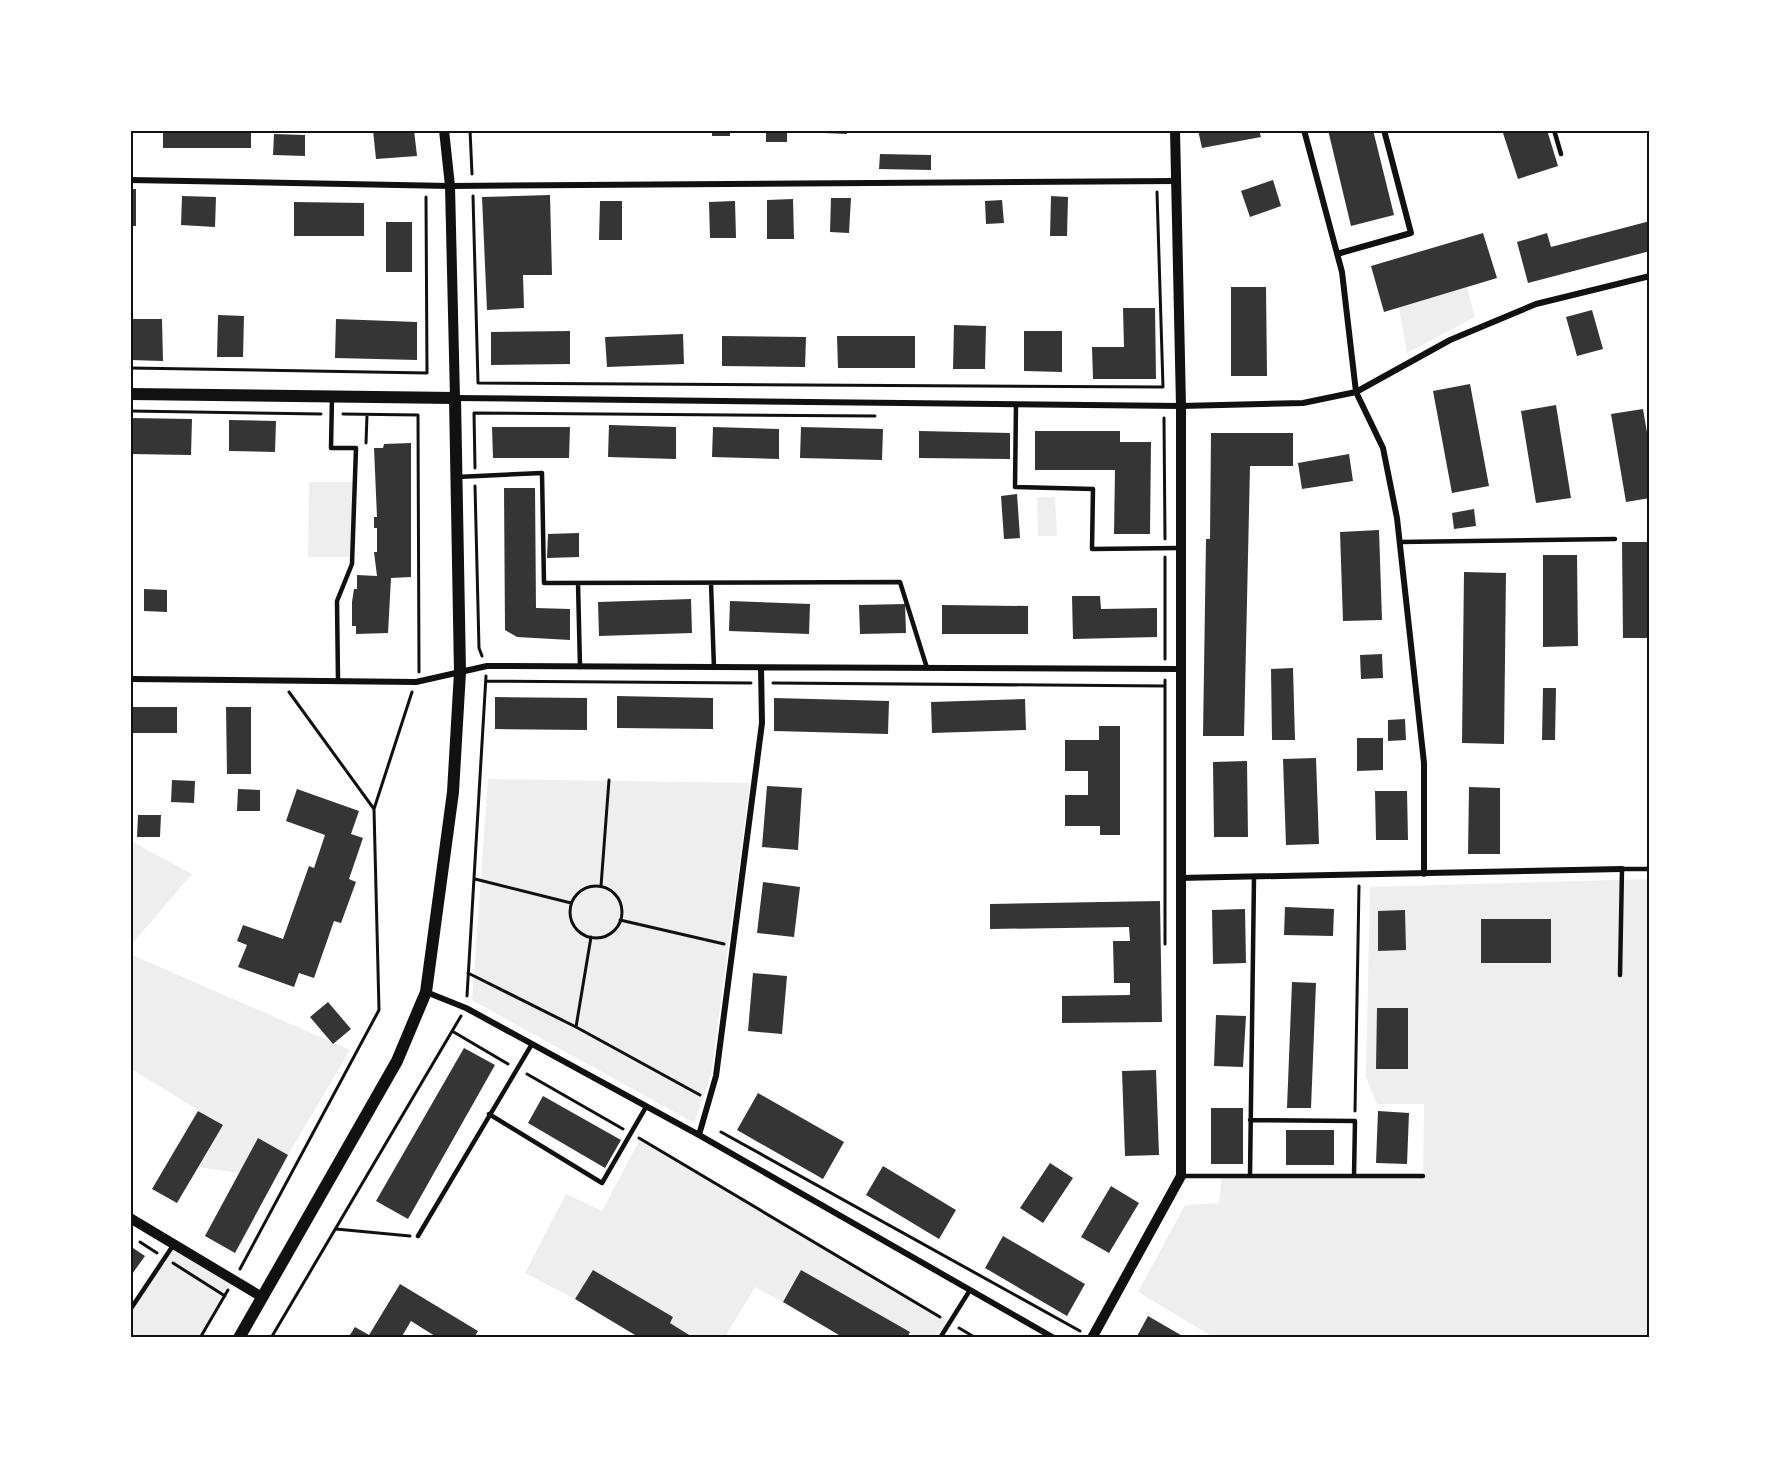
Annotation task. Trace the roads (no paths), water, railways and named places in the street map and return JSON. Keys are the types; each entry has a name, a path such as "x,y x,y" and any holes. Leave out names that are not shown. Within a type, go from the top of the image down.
{"main road":[{"path":"130,394 455,398 460,672 453,792 426,992 397,1061 239,1338"}],"street":[{"path":"444,130 450,186 455,398 1180,406 1303,403 1356,392 1450,340 1536,304 1650,276"},
{"path":"1092,1338 1181,1176 1180,406 1175,130"},
{"path":"1304,130 1342,272 1356,392 1383,448 1400,542 1424,763 1424,874"},
{"path":"1337,254 1411,233 1384,130"},
{"path":"130,180 450,186 1177,181"},
{"path":"130,679 416,682 487,666 1179,669"},
{"path":"699,1135 716,1076 762,723 761,668"},
{"path":"1179,878 1622,869"},
{"path":"426,992 466,1008 699,1135 1054,1338"},
{"path":"130,1218 262,1297"}],"lane":[{"path":"1554,130 1561,154"},
{"path":"332,396 331,448 356,448 352,564 337,601 338,681"},
{"path":"1016,404 1015,487 1093,489 1092,549 1179,548"},
{"path":"457,477 542,473 544,584 900,582 927,668"},
{"path":"1400,542 1615,539"},
{"path":"578,583 580,667"},
{"path":"711,583 714,668"},
{"path":"1620,975 1622,869 1650,869"},
{"path":"1250,1176 1254,877"},
{"path":"418,1236 532,1044"},
{"path":"489,1114 602,1183 646,1107"},
{"path":"1251,1119 1355,1121 1354,1176"},
{"path":"1181,1176 1423,1176"},
{"path":"130,1310 174,1244"},
{"path":"940,1338 970,1290"}]}
